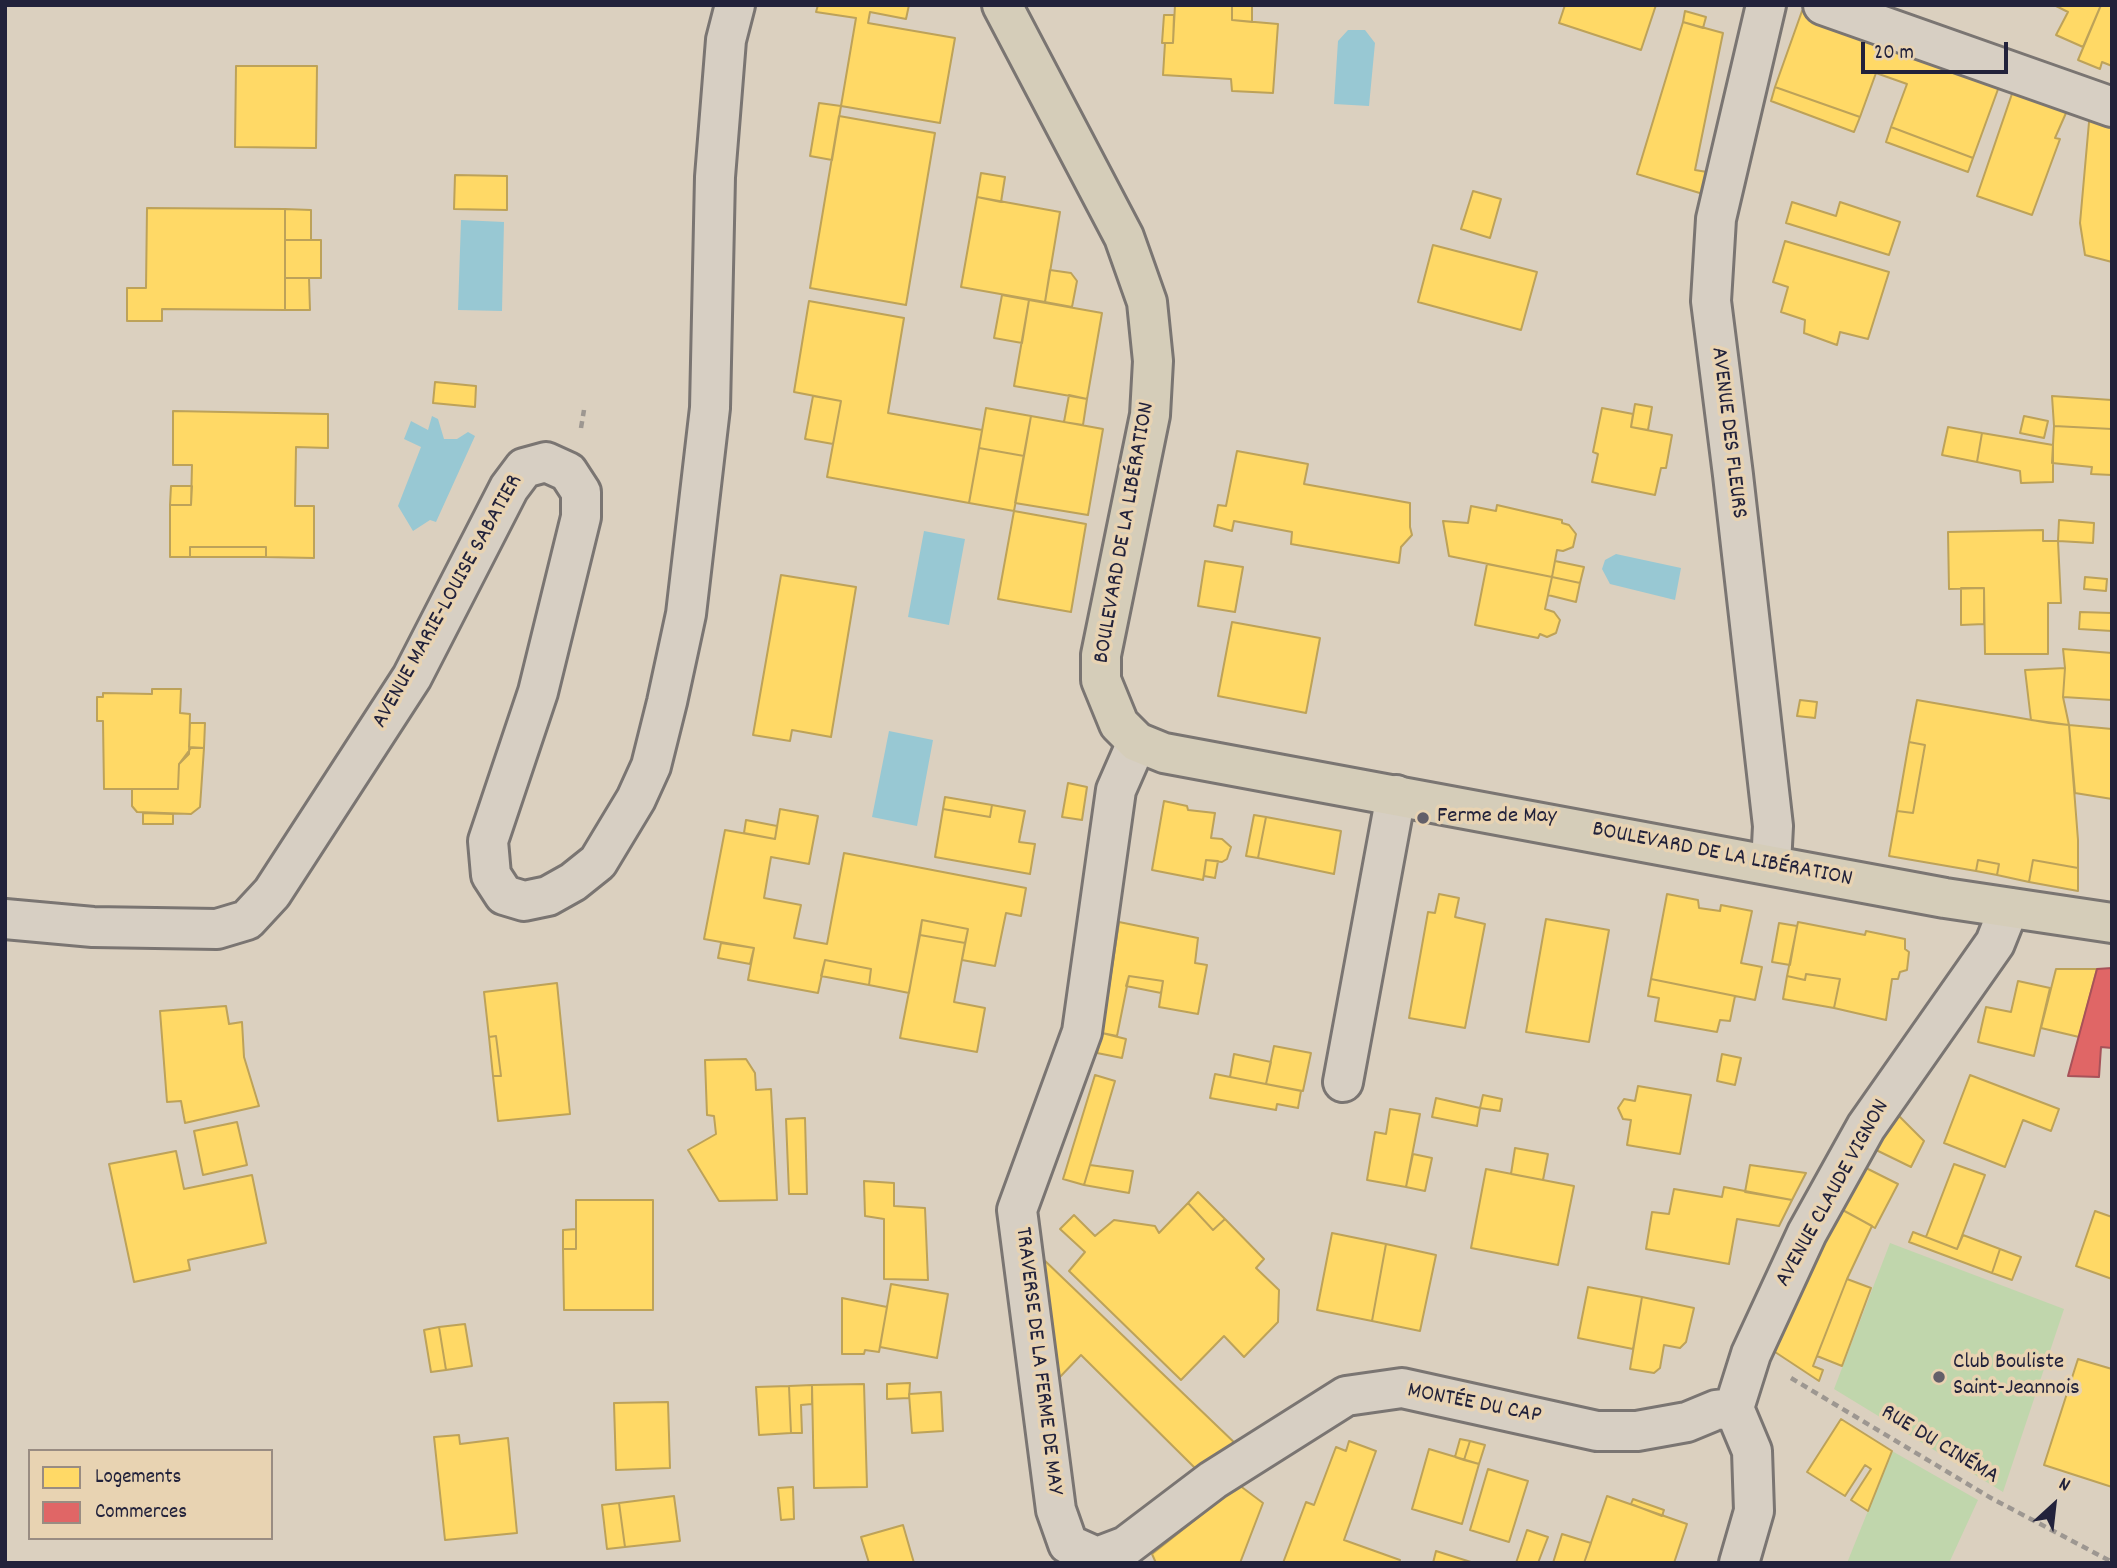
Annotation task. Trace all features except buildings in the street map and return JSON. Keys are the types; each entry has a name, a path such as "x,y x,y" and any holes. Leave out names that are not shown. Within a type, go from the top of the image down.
{"main road":[{"name":"BOULEVARD DE LA LIBÉRATION","path":"1002,5 1032,65 1075,139 1124,237 1147,302 1153,361 1150,415 1101,655 1101,680 1119,724 1137,742 1164,753 2009,908"},
{"path":"2009,908 2112,923"}],"street":[{"name":"AVENUE MARIE-LOUISE SABATIER","path":"5,919 93,927 217,929 247,920 272,893 412,677 509,488 524,468 545,462 568,472 581,492 581,517 538,692 488,841 491,875 504,895 524,901 548,896 573,882 598,862 636,799 652,766 685,614 710,408 715,177 726,40 735,5"},
{"name":"AVENUE DES FLEURS","path":"1766,5 1716,219 1711,302 1773,826 1771,865"},
{"path":"1823,5 2112,107"},
{"name":"TRAVERSE DE LA FERME DE MAY","path":"1096,1560 1069,1544 1056,1510 1017,1210 1082,1032 1116,790 1137,742"},
{"path":"1343,1082 1396,795"},
{"name":"AVENUE CLAUDE VIGNON","path":"1734,1408 1751,1354 1807,1233 1866,1126 1996,943 2009,908"},
{"name":"MONTÉE DU CAP","path":"1096,1560 1126,1546 1213,1480 1346,1396 1402,1388 1597,1431 1637,1431 1688,1422 1716,1410 1734,1408"},
{"path":"1734,1408 1752,1451 1754,1499 1754,1511 1738,1563"}],"path":[{"name":"RUE DU CINÉMA","path":"1751,1354 1991,1498 2112,1562"}],"green space":[{"name":"Club Bouliste Saint-Jeannois","path":"1890,1243 2064,1309 2003,1492 1834,1389"},
{"path":"1892,1451 1978,1500 1949,1563 1847,1563"}],"water":[{"path":"1348,30 1365,30 1375,43 1369,106 1334,104 1338,41"},
{"path":"461,220 504,222 502,311 458,310"},
{"path":"432,416 438,419 444,439 457,439 468,432 475,436 436,522 430,520 413,531 398,506 421,447 404,439 411,421 428,430"},
{"path":"924,531 965,539 949,625 908,617"},
{"path":"1616,554 1681,568 1675,600 1610,584 1602,569 1605,560"},
{"path":"889,731 933,740 917,826 872,817"}],"place":[{"name":"Ferme de May","path":"1423,818"},
{"name":"Club Bouliste Saint-Jeannois","path":"1939,1377"}]}
